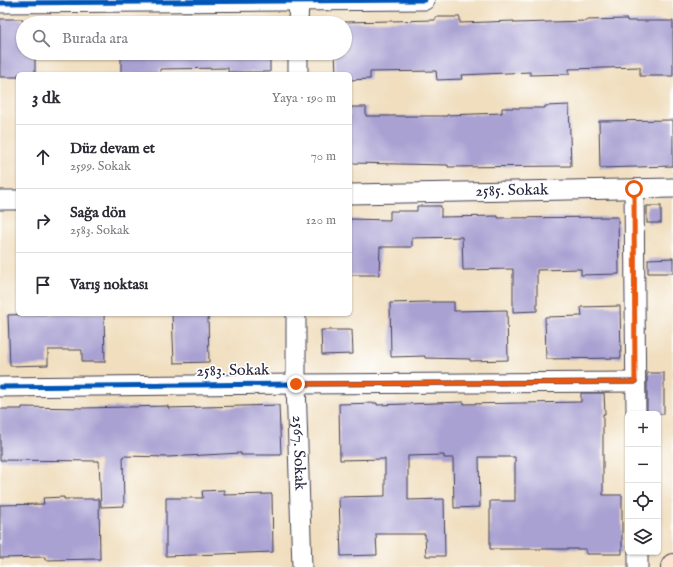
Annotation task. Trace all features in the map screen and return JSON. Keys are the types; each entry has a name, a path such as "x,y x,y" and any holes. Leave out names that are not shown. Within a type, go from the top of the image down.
{"street":[{"path":"298,16 299,0"},
{"path":"0,3 424,0"},
{"path":"298,60 298,72"},
{"name":"2585. Sokak","path":"352,194 673,188"},
{"path":"634,189 636,411"},
{"path":"0,200 16,200"},
{"name":"2567. Sokak","path":"296,316 296,384 302,567"},
{"name":"2583. Sokak","path":"0,387 635,382"},
{"path":"638,555 638,567"}],"building":[{"path":"435,17 460,17 460,23 514,21 514,23 627,19 627,21 673,21 673,76 640,76 640,67 569,69 569,74 530,75 530,72 461,75 462,79 437,80 436,71 370,72 370,79 352,80 352,72 336,72 335,60 352,60 352,22 435,20"},
{"path":"0,19 16,19 16,60 35,60 35,72 16,72 16,77 0,77"},
{"path":"121,60 270,60 270,72 228,72 228,68 160,69 160,72 121,72"},
{"path":"569,105 571,166 448,167 448,165 352,163 352,107 366,107 366,116 447,116 502,113 502,108 545,108 545,106"},
{"path":"673,120 673,166 600,168 599,121"},
{"path":"417,206 441,206 441,217 618,217 619,274 581,275 581,269 537,270 537,311 513,312 513,269 463,270 462,237 412,238 412,247 380,247 379,275 352,275 352,219 390,220 390,211 417,211"},
{"path":"647,206 661,206 661,223 647,223"},
{"path":"673,258 673,273 648,273 648,259"},
{"path":"454,302 454,311 507,310 508,360 470,361 470,359 425,358 425,356 391,357 390,303"},
{"path":"620,306 621,358 546,359 545,317 582,316 581,307"},
{"path":"8,315 104,316 105,362 82,362 82,350 48,350 48,365 10,366"},
{"path":"172,316 208,316 209,362 174,363"},
{"path":"321,330 352,330 353,354 322,355"},
{"path":"647,373 664,373 664,414 661,414 661,411 647,411"},
{"path":"581,393 604,393 605,414 603,414 603,495 622,495 622,554 586,554 586,549 490,549 490,501 515,501 515,457 479,457 480,507 454,508 453,458 444,458 444,455 408,456 408,500 444,499 445,556 426,556 425,534 376,534 377,555 341,556 339,497 385,496 385,459 340,460 339,404 377,403 377,405 464,402 464,404 581,402"},
{"path":"279,405 281,455 241,455 241,453 168,457 123,456 124,506 101,507 99,461 0,460 0,409 22,409 22,407 84,408 168,406 168,408"},
{"path":"224,490 224,495 272,494 273,552 166,556 166,498 203,498 202,491"},
{"path":"64,497 64,499 99,499 100,559 45,560 45,557 0,558 0,505 44,504 43,498"}],"cycle path":[{"path":"0,3 425,0"},
{"path":"0,387 635,382"}],"route":[{"path":"296,384 635,382 634,189"}]}
